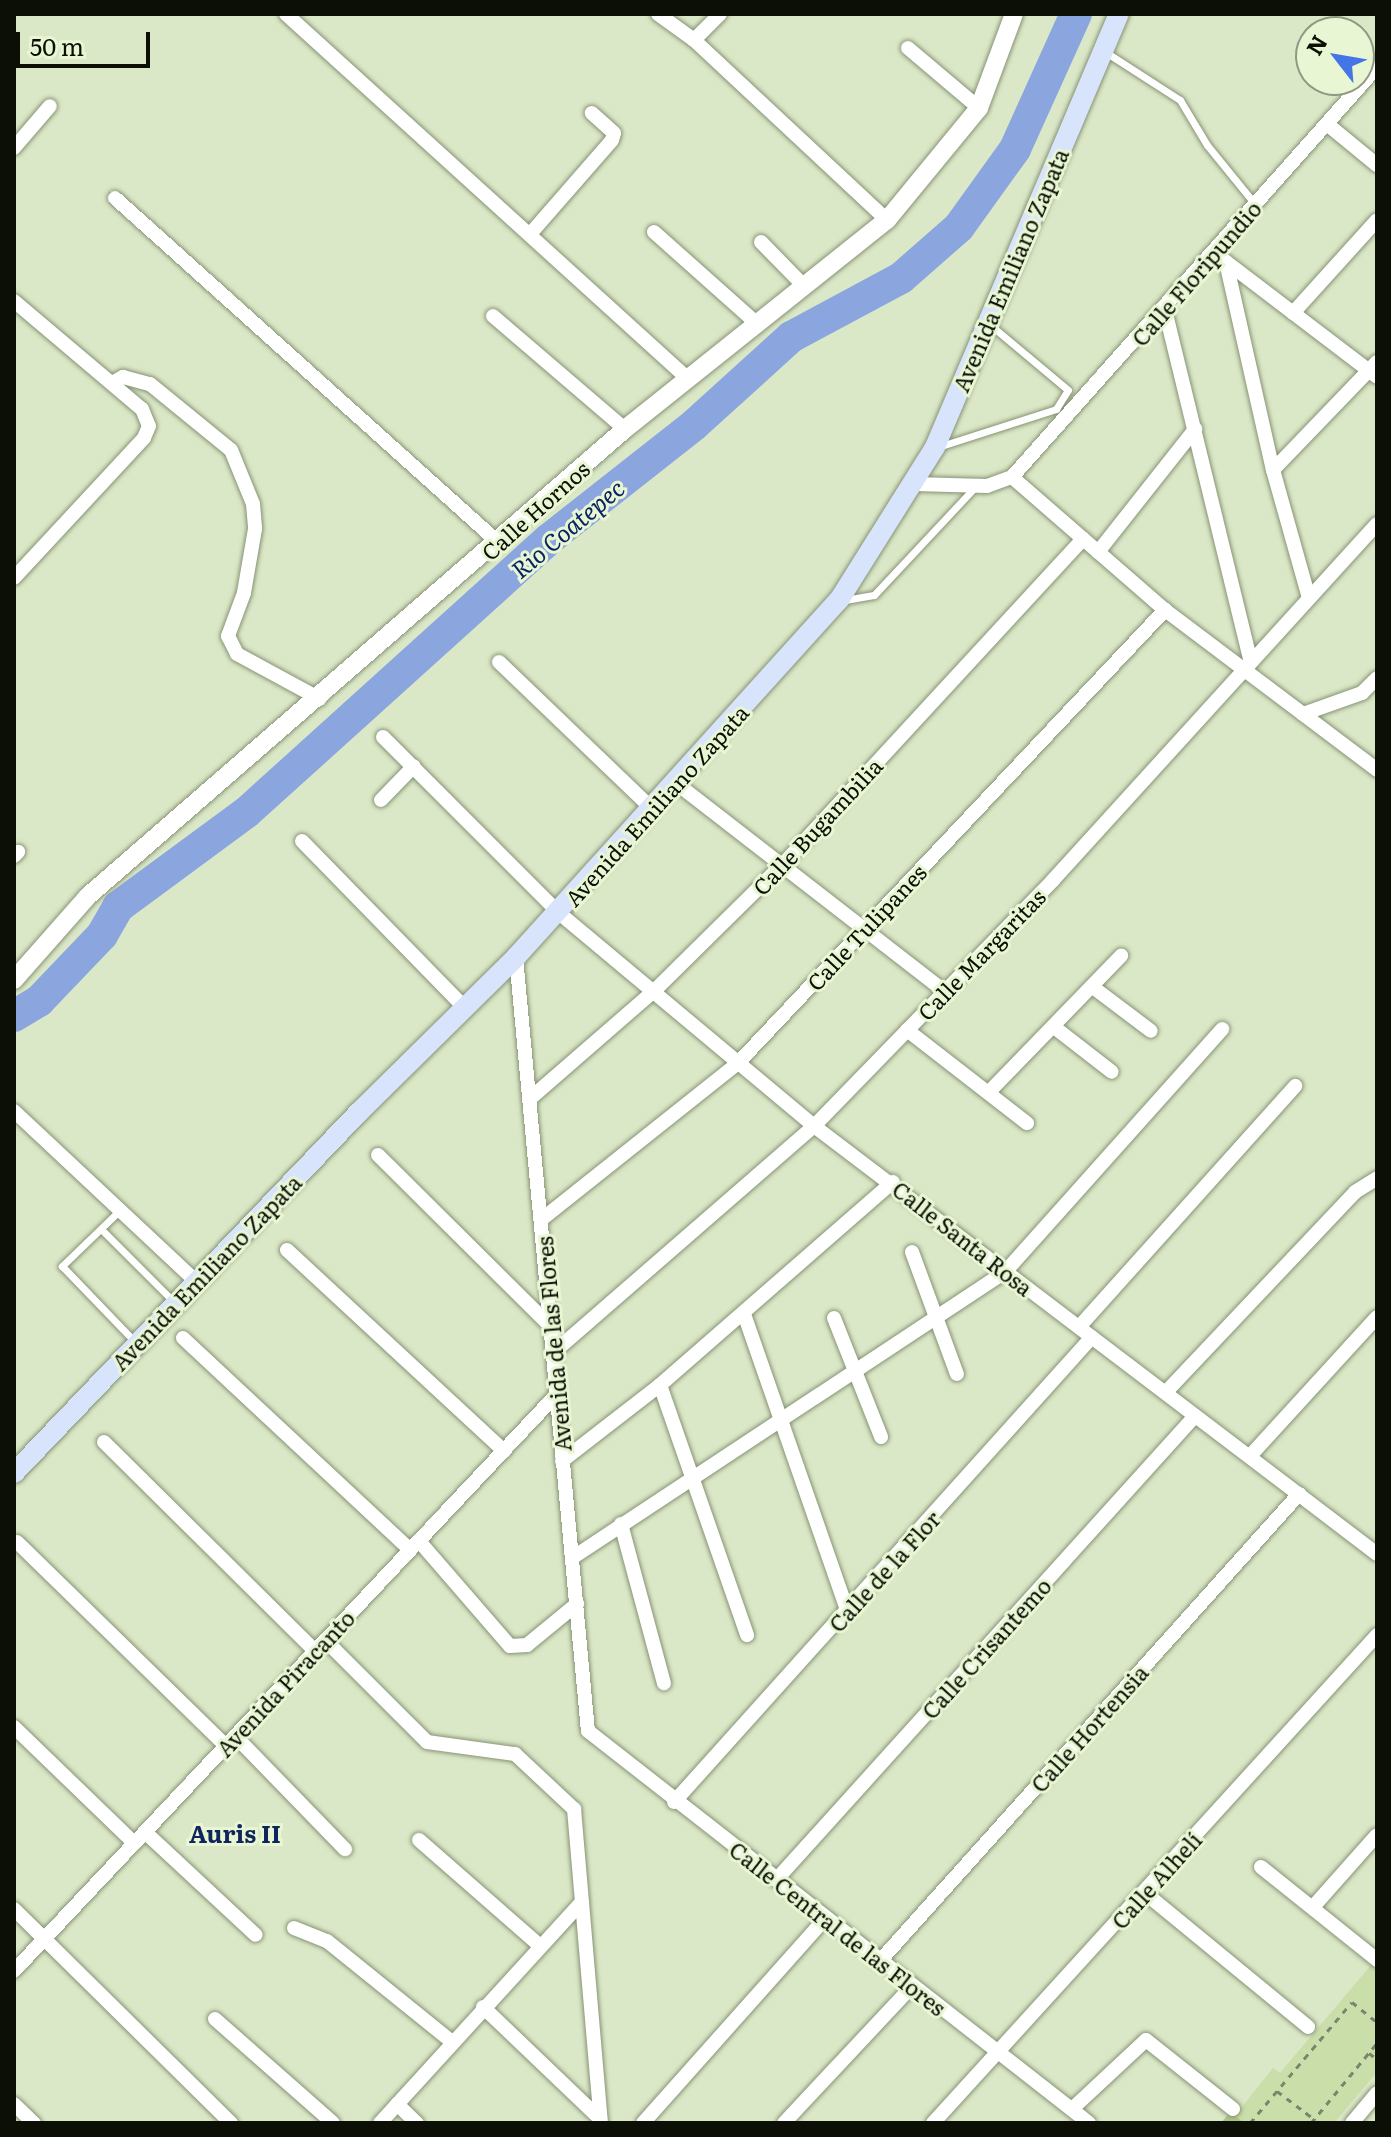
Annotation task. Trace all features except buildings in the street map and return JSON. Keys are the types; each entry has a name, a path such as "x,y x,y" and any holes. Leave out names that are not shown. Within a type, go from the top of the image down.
{"main road":[{"name":"Avenida Emiliano Zapata","path":"14,1473 176,1303 516,957 839,600 935,447 1119,14"}],"street":[{"path":"286,14 531,233 687,378"},
{"path":"658,14 694,40 887,220"},
{"path":"694,40 720,14"},
{"name":"Calle Hornos","path":"14,980 88,896 320,699 625,429 755,322 887,220 979,108 1014,14"},
{"path":"908,48 979,108"},
{"name":"Calle Floripundio","path":"1012,477 1165,310 1220,258 1256,205 1377,67"},
{"path":"14,148 50,106"},
{"path":"531,233 612,140 614,133 592,113"},
{"path":"1327,124 1377,165"},
{"path":"115,198 499,543"},
{"path":"1293,313 1377,220"},
{"path":"654,232 755,322"},
{"path":"761,242 804,286"},
{"path":"1220,258 1374,370 1273,470"},
{"path":"1220,258 1273,470 1309,598"},
{"path":"14,301 142,409 149,426 144,438 14,578"},
{"path":"1165,310 1248,665"},
{"path":"493,316 625,429"},
{"path":"112,383 123,377 150,384 231,450 253,504 255,529 244,593 228,636 237,654 320,699"},
{"path":"1098,552 1195,429"},
{"path":"914,484 975,487 1012,477 1165,610 1248,665 1303,714 1377,770"},
{"name":"Calle Margaritas","path":"554,1352 814,1126 1053,880 1377,524"},
{"name":"Calle Bugambilia","path":"533,1096 654,991 784,863 1083,539"},
{"name":"Calle Tulipanes","path":"542,1219 738,1063 1165,610"},
{"path":"499,662 651,808"},
{"path":"1303,714 1362,693 1377,678"},
{"name":"Calle Santa Rosa","path":"383,737 558,912 814,1126 893,1182 1005,1272 1377,1554"},
{"path":"381,800 414,766"},
{"path":"676,783 784,863 943,990"},
{"path":"302,841 465,1008"},
{"path":"989,1092 1094,988 1121,956"},
{"name":"Avenida de las Flores","path":"516,957 533,1096 562,1461 588,1731"},
{"path":"1094,988 1151,1031"},
{"path":"1054,1027 1112,1072"},
{"path":"572,1558 1005,1272 1222,1029"},
{"path":"907,1030 1027,1123"},
{"path":"1079,1327 1295,1086"},
{"path":"14,1111 197,1282"},
{"path":"378,1155 553,1329"},
{"path":"1166,1392 1355,1192 1377,1178"},
{"path":"562,1461 660,1385 893,1182"},
{"path":"287,1250 504,1451"},
{"path":"912,1252 957,1374"},
{"path":"744,1314 848,1612"},
{"path":"1250,1456 1377,1317"},
{"path":"834,1318 881,1437"},
{"name":"Calle de la Flor","path":"674,1802 1092,1337"},
{"path":"183,1338 414,1545 510,1646 527,1645 577,1604"},
{"path":"660,1385 747,1635"},
{"name":"Avenida Piracanto","path":"14,1971 557,1394"},
{"name":"Calle Crisantemo","path":"776,1880 1195,1416"},
{"path":"104,1442 320,1646 427,1742 515,1754 574,1809 600,2121"},
{"name":"Calle Hortensia","path":"879,1962 1299,1494"},
{"path":"621,1524 664,1683"},
{"path":"17,1542 345,1849"},
{"name":"Calle Alhelí","path":"933,2123 1377,1635"},
{"path":"14,1727 256,1935"},
{"name":"Calle Central de las Flores","path":"588,1731 674,1802 1089,2123"},
{"path":"1313,1907 1377,1835"},
{"path":"419,1840 539,1945"},
{"path":"1261,1867 1377,1960"},
{"path":"1145,1893 1308,2027"},
{"path":"380,2123 539,1945 582,1902"},
{"path":"14,1909 231,2123"},
{"path":"643,2123 825,1919"},
{"path":"294,1928 327,1941 452,2042"},
{"path":"784,2123 912,1986"},
{"path":"483,2007 600,2121"},
{"path":"215,2019 333,2123"},
{"path":"1072,2109 1146,2040 1233,2109"},
{"path":"1352,2123 1377,2093"},
{"path":"14,2104 34,2123"},
{"path":"397,2104 417,2123"}],"lane":[{"path":"1103,51 1180,100 1207,145 1256,205"},
{"path":"935,447 1056,409 1068,390 988,323"},
{"path":"839,600 874,595 975,487"},
{"path":"120,1210 62,1266 138,1345"},
{"path":"101,1229 176,1303"}],"path":[{"path":"1250,2123 1352,2002 1377,2022"},
{"path":"1277,2091 1312,2121 1377,2043"},
{"path":"1369,2053 1377,2059"}],"green space":[{"path":"1371,1965 1377,1970 1377,2072 1334,2123 1229,2123 1273,2068 1280,2073"}],"waterway":[{"name":"Rio Coatepec","path":"14,1016 39,1001 102,935 118,907 247,812 548,540 694,425 791,337 901,278 959,227 1015,149 1076,14"}],"district":[{"name":"Auris II","path":"235,1833"}]}
